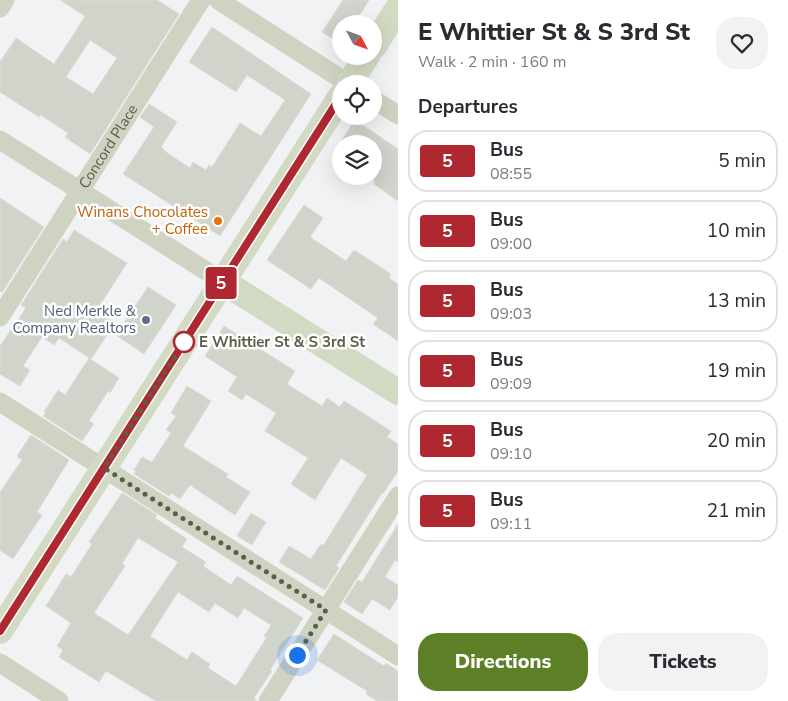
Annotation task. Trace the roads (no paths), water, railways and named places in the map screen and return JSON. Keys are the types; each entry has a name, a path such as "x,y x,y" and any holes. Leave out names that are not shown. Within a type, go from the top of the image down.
{"street":[{"path":"0,8 5,0"},
{"name":"Concord Place","path":"0,317 201,0"},
{"path":"218,0 335,75"},
{"path":"382,33 398,8"},
{"path":"382,105 398,115"},
{"path":"0,631 332,110"},
{"path":"0,140 398,392"},
{"path":"0,402 398,656"},
{"path":"268,701 398,496"},
{"path":"0,663 59,701"}],"place":[{"name":"Winans Chocolates + Coffee","path":"218,221"},
{"name":"Ned Merkle & Company Realtors","path":"146,320"},
{"name":"E Whittier St & S 3rd St","path":"184,342"}]}
